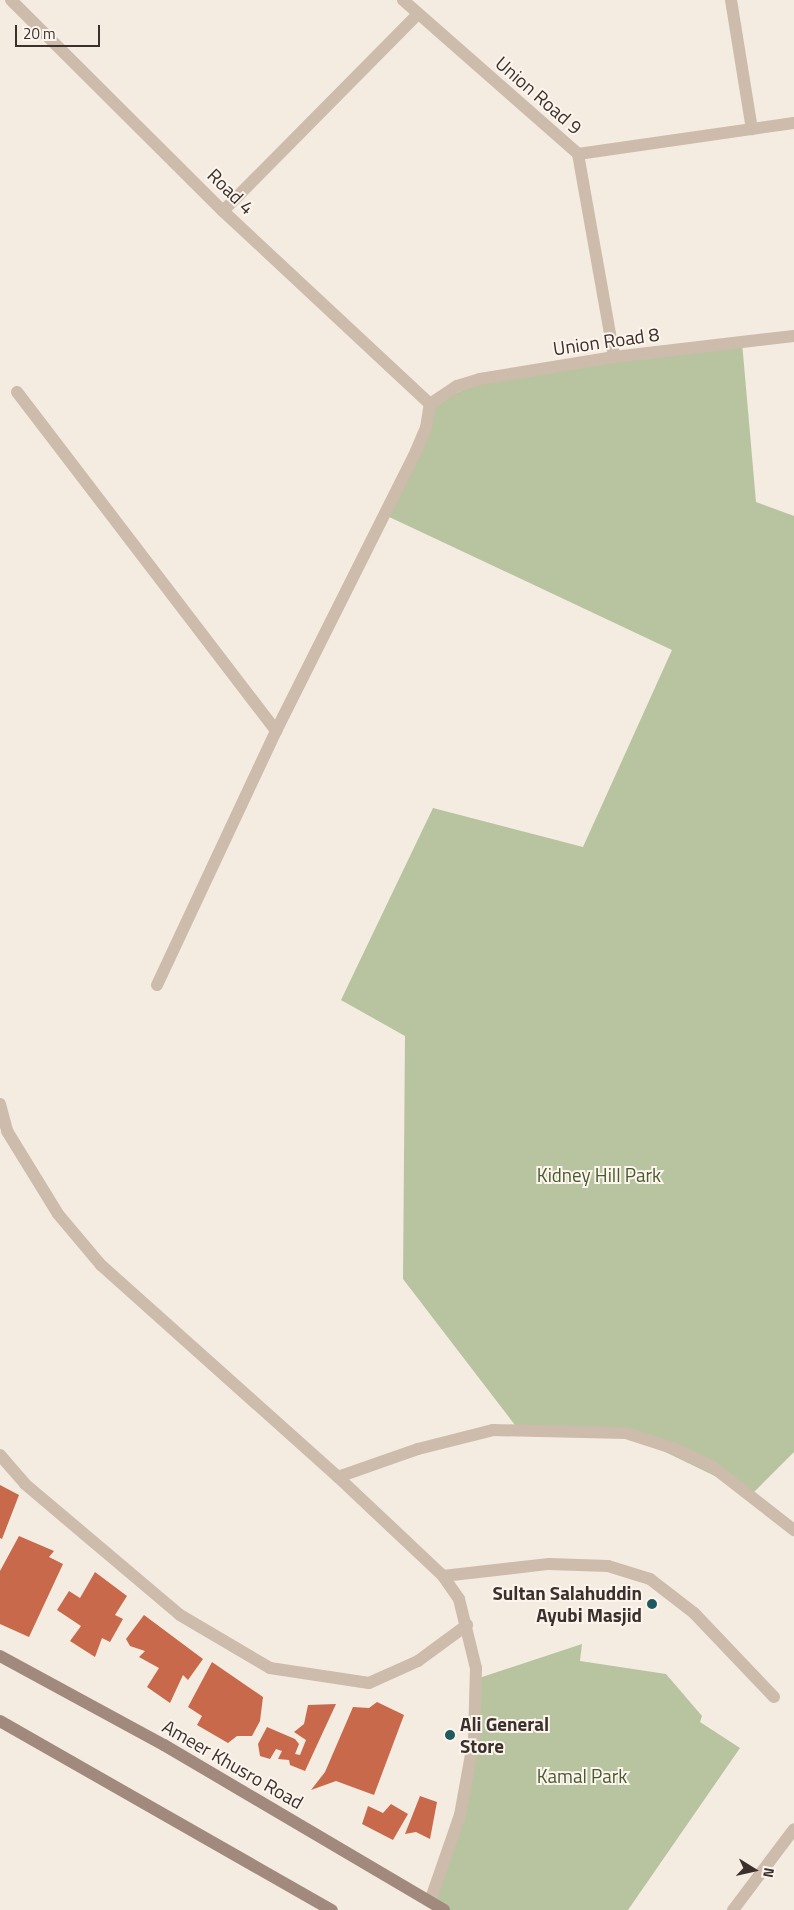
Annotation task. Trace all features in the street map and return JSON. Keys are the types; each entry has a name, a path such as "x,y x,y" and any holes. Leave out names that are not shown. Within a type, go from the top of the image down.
{"main road":[{"name":"Ameer Khusro Road","path":"0,1656 164,1745 444,1910"},
{"path":"0,1721 332,1910"}],"street":[{"name":"Road 4","path":"11,0 223,211 430,404"},
{"name":"Union Road 9","path":"403,0 578,154 794,123"},
{"path":"731,0 752,129"},
{"path":"223,211 418,14"},
{"path":"578,154 614,357"},
{"name":"Union Road 8","path":"430,404 457,386 480,380 614,357 794,336"},
{"path":"17,392 276,731"},
{"path":"158,985 276,731 416,451 426,428 430,404"},
{"path":"0,1104 4,1132 58,1214 102,1265 338,1477 443,1576 459,1599 467,1625 476,1668 474,1738 460,1814 430,1901"},
{"path":"338,1477 418,1449 493,1430 626,1433 676,1449 713,1466 794,1530"},
{"path":"0,1455 26,1484 180,1615 270,1668 369,1683 418,1661 467,1625"},
{"path":"443,1576 549,1564 608,1566 650,1580 694,1613 774,1697"},
{"path":"732,1910 794,1829"}],"green space":[{"name":"Kidney Hill Park","path":"742,342 756,502 794,516 794,1452 752,1494 626,1433 518,1429 403,1279 405,1036 341,1000 433,808 583,847 672,650 385,515 430,404 494,377"},
{"name":"Kamal Park","path":"582,1644 580,1661 666,1674 702,1716 700,1722 740,1748 628,1910 444,1910 430,1901 460,1814 476,1679"}],"building":[{"path":"0,1485 19,1495 2,1539 0,1538"},
{"path":"19,1536 54,1551 49,1557 63,1564 29,1637 0,1624 0,1571"},
{"path":"95,1572 127,1596 115,1615 123,1619 110,1642 102,1638 95,1657 70,1641 81,1626 57,1610 69,1591 80,1598"},
{"path":"144,1615 203,1659 188,1680 183,1675 170,1703 147,1687 159,1668 139,1657 145,1651 130,1646 126,1639"},
{"path":"212,1662 263,1697 260,1721 252,1736 237,1736 228,1743 197,1725 202,1716 188,1707"},
{"path":"377,1702 404,1715 374,1795 336,1781 311,1790 325,1772 353,1707 369,1708"},
{"path":"336,1704 305,1771 290,1765 289,1760 278,1759 282,1751 276,1749 270,1759 260,1756 258,1744 267,1727 295,1739 299,1744 295,1754 300,1755 306,1740 294,1732 304,1724 308,1705"},
{"path":"420,1796 437,1802 430,1839 416,1832 405,1834"},
{"path":"391,1804 408,1814 393,1840 362,1824 368,1806 383,1813"}],"place":[{"name":"Sultan Salahuddin Ayubi Masjid","path":"652,1604"},
{"name":"Ali General Store","path":"450,1735"}]}
